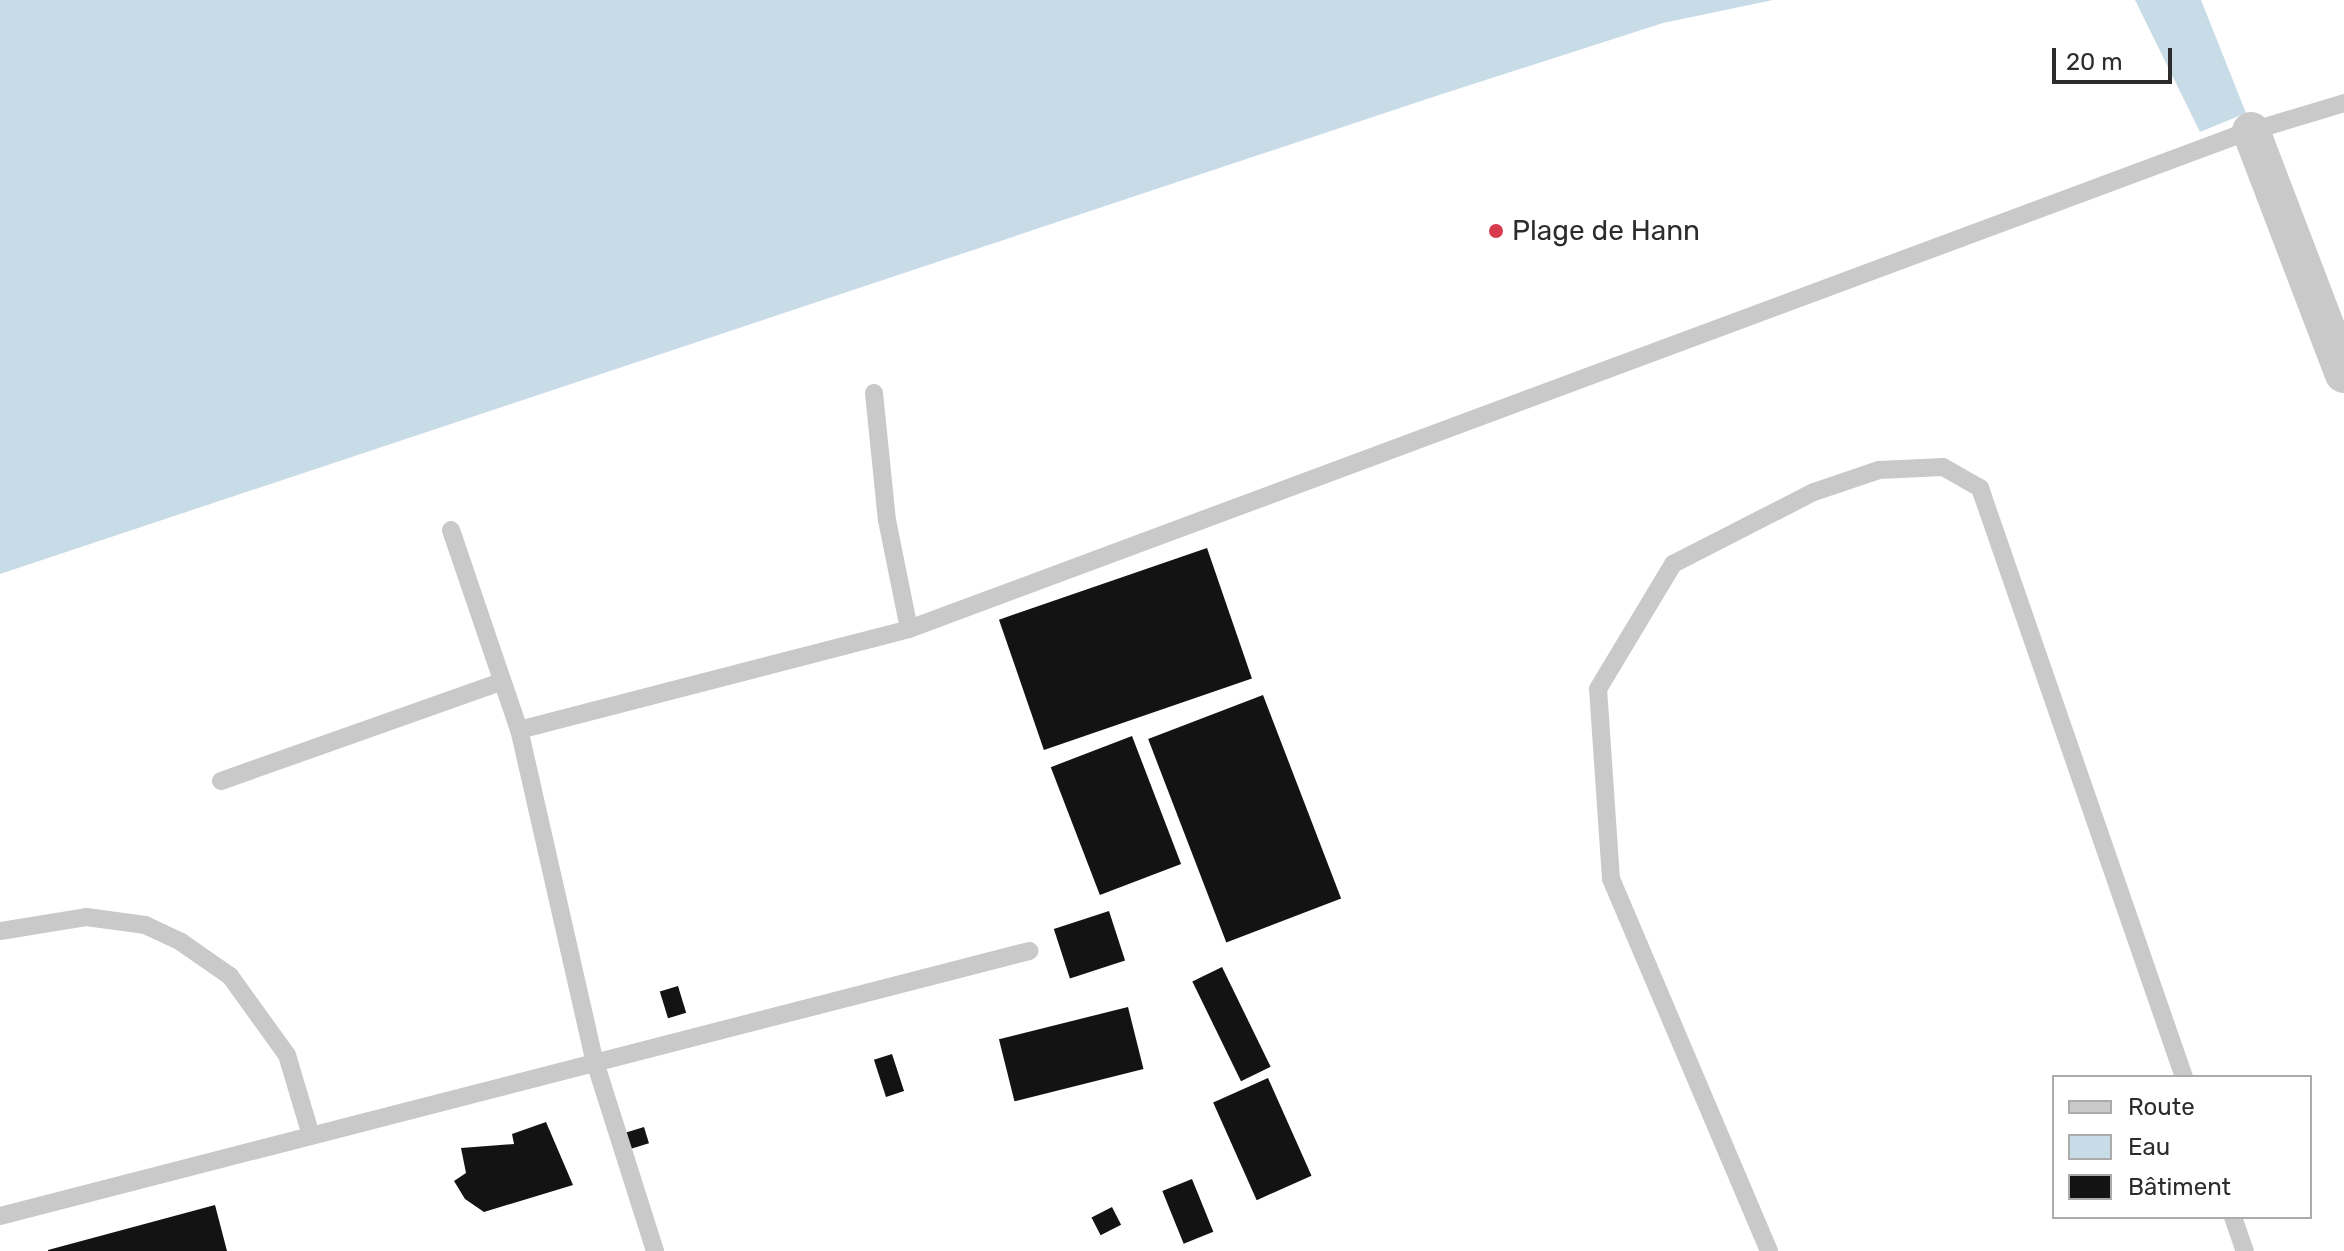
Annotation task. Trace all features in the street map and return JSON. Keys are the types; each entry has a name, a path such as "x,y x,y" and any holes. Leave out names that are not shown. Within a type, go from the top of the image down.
{"street":[{"path":"2251,131 2344,374"}],"lane":[{"path":"519,730 909,629 2251,131 2344,103"},
{"path":"874,393 887,520 909,629"},
{"path":"1769,1251 1611,879 1598,689 1673,564 1814,492 1879,470 1943,467 1980,488 2183,1075"},
{"path":"451,530 498,683 519,730 594,1059 655,1251"},
{"path":"221,781 498,683"},
{"path":"0,931 115,919 181,942 230,976 287,1055 310,1132"},
{"path":"0,1216 310,1132 1029,951"},
{"path":"2234,1219 2245,1251"}],"water":[{"path":"0,0 1773,0 1663,23 1436,96 0,574"},
{"path":"2135,0 2201,0 2246,113 2200,132"}],"building":[{"path":"1207,548 1252,678 1044,750 999,620"},
{"path":"1263,695 1341,899 1226,943 1148,739"},
{"path":"1132,736 1181,864 1100,895 1051,767"},
{"path":"1109,911 1125,960 1070,978 1054,929"},
{"path":"1222,967 1271,1067 1241,1081 1192,981"},
{"path":"678,986 686,1013 668,1018 660,992"},
{"path":"1128,1007 1143,1069 1014,1101 999,1039"},
{"path":"892,1054 904,1091 886,1097 874,1060"},
{"path":"1268,1078 1312,1176 1257,1200 1213,1102"},
{"path":"546,1122 573,1185 484,1212 465,1199 454,1181 466,1173 461,1148 514,1144 512,1134"},
{"path":"644,1127 649,1143 627,1150 622,1134"},
{"path":"1192,1179 1213,1232 1184,1244 1162,1191"},
{"path":"215,1205 227,1251 48,1251 48,1250"},
{"path":"1112,1207 1121,1225 1101,1235 1092,1217"}],"place":[{"name":"Plage de Hann","path":"1496,231"}]}
